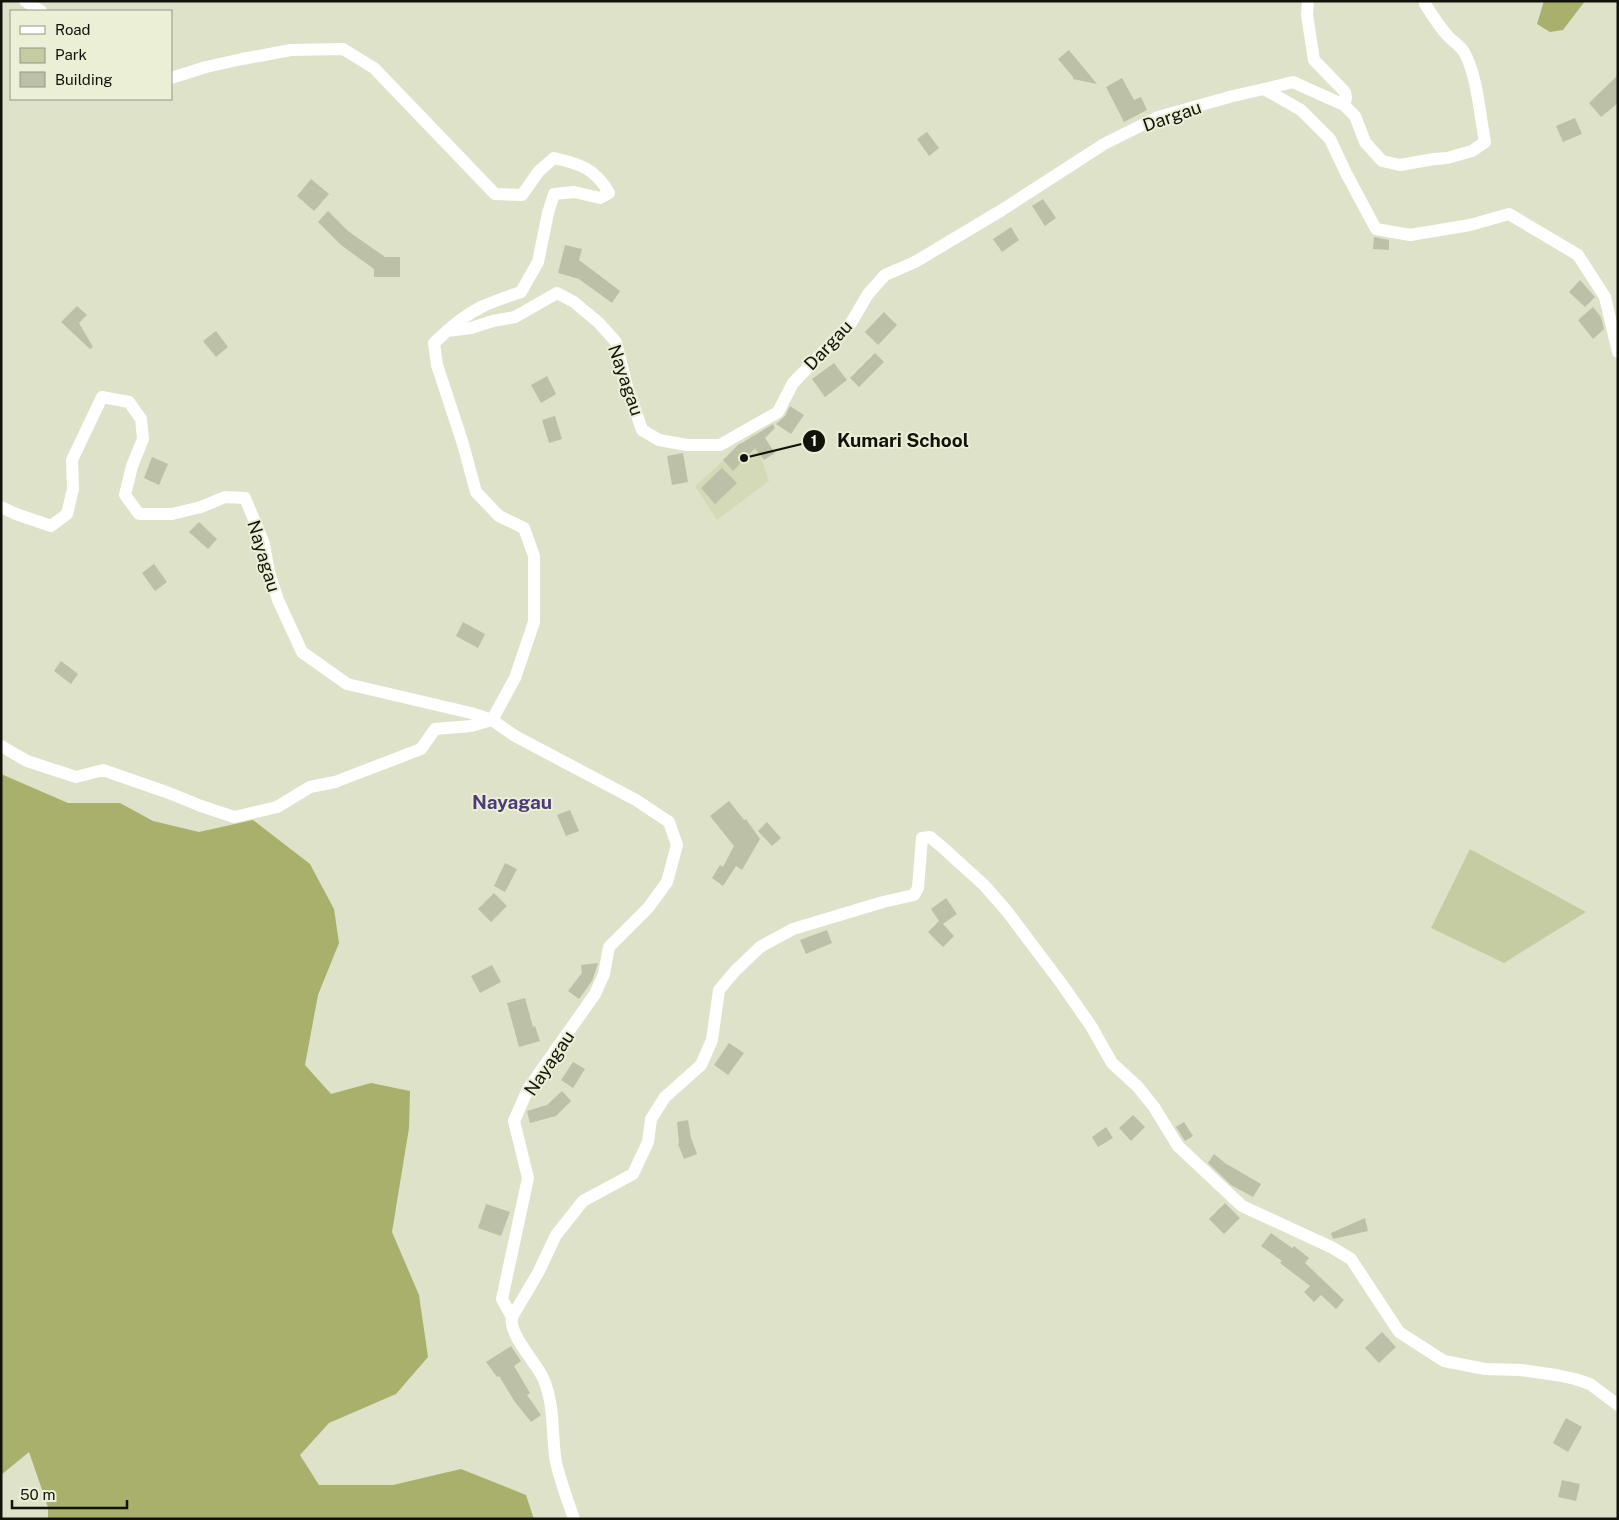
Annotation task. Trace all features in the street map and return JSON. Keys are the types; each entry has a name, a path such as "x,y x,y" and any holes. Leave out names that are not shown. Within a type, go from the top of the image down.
{"street":[{"path":"24,1 39,10"},
{"path":"1308,1 1307,15 1314,60 1345,92 1344,104 1355,116 1365,142 1382,160 1400,165 1447,158 1472,151 1484,142 1479,102 1464,51 1435,20 1425,1"},
{"path":"1,746 27,762 76,777 103,770 234,817 277,807 310,787 335,782 420,749 435,729 471,726 492,720 515,678 534,622 534,556 524,528 499,516 476,492 463,444 437,364 434,344 464,316 486,304 521,292 538,262 554,194 574,192 600,198 609,193 601,180 580,164 554,158 539,171 522,195 494,194 374,68 343,50 283,52 233,61 172,78"},
{"name":"Dargau","path":"687,445 720,445 778,412 793,383 851,323 868,294 885,275 924,257 1112,140 1158,117 1233,96 1293,82 1344,104"},
{"path":"1264,89 1301,110 1330,139 1376,229 1410,235 1470,225 1509,214 1578,255 1605,296 1618,352"},
{"name":"Nayagau","path":"447,331 471,328 492,321 515,317 557,293 574,302 599,323 616,342 626,382 642,430 659,440 687,445"},
{"name":"Nayagau","path":"1,507 51,526 67,514 73,489 72,460 102,397 129,402 141,419 143,439 132,466 126,495 139,514 172,514 201,507 225,497 245,498 264,544 269,572 278,600 302,652 348,684 471,713 492,720 515,736 636,800 669,822 677,845 667,882 648,908 609,947 604,974 595,994 528,1089 514,1121 528,1178 502,1299 512,1316 511,1322 521,1344 544,1380 552,1414 555,1458 574,1519"},
{"path":"512,1316 538,1273 556,1235 583,1201 633,1174 648,1142 651,1119 665,1097 701,1065 712,1040 719,990 735,971 760,947 793,929 883,902 914,895 918,888 922,838 930,837 984,885 1006,910 1061,982 1091,1026 1112,1064 1138,1087 1154,1107 1178,1146 1211,1179 1242,1206 1331,1247 1351,1259 1400,1332 1444,1361 1485,1369 1521,1370 1575,1379 1590,1384 1618,1405"}],"shaded area":[{"path":"753,434 769,481 717,520 695,486"}],"green space":[{"path":"1544,1 1585,1 1563,30 1550,32 1537,24"},
{"path":"1,774 68,803 120,803 153,821 199,832 253,820 310,864 334,909 339,943 318,995 305,1065 331,1094 371,1083 410,1091 409,1128 392,1232 419,1295 428,1357 396,1394 329,1423 300,1455 319,1485 393,1485 461,1469 526,1495 534,1519 48,1519 48,1507 29,1452 1,1475"},
{"path":"1470,849 1586,912 1504,963 1431,928"}],"building":[{"path":"1069,50 1097,84 1073,79 1058,59"},
{"path":"1618,75 1618,103 1601,117 1589,103"},
{"path":"1122,78 1134,100 1141,97 1147,110 1124,122 1106,87"},
{"path":"1575,118 1582,134 1563,142 1556,126"},
{"path":"927,132 939,148 929,156 917,139"},
{"path":"311,179 329,194 314,211 297,196"},
{"path":"1043,199 1056,218 1045,226 1032,206"},
{"path":"328,211 348,231 385,257 400,257 400,277 374,277 374,269 341,245 318,222"},
{"path":"1011,227 1019,240 1002,252 993,239"},
{"path":"1374,237 1389,240 1389,250 1373,249"},
{"path":"565,245 582,249 579,260 620,291 612,303 579,279 558,273"},
{"path":"1580,280 1595,297 1585,307 1569,292"},
{"path":"77,306 87,315 79,323 93,347 90,349 61,322"},
{"path":"1593,307 1601,317 1604,329 1593,339 1578,320"},
{"path":"884,312 897,325 878,345 865,332"},
{"path":"216,331 228,347 216,357 203,341"},
{"path":"875,353 884,362 859,387 850,378"},
{"path":"834,363 847,380 825,397 812,379"},
{"path":"547,376 556,394 541,403 531,385"},
{"path":"790,406 804,415 791,434 776,424 785,416"},
{"path":"555,416 562,439 549,443 542,420"},
{"path":"773,424 775,428 765,438 775,453 764,460 755,448 733,471 723,460 739,444"},
{"path":"683,453 688,482 672,485 667,456"},
{"path":"152,457 168,464 159,485 144,478"},
{"path":"722,468 737,483 715,504 701,488"},
{"path":"199,522 217,539 208,549 189,532"},
{"path":"154,564 167,582 155,591 142,573"},
{"path":"463,622 485,634 478,648 456,636"},
{"path":"61,661 78,674 71,684 54,671"},
{"path":"729,801 744,820 746,819 760,839 742,870 736,866 723,886 712,878 720,865 723,867 734,846 710,816"},
{"path":"570,810 579,831 566,836 557,815"},
{"path":"767,822 781,838 772,846 758,831"},
{"path":"505,863 517,869 505,892 494,886"},
{"path":"494,893 507,906 491,922 478,909"},
{"path":"946,898 957,914 943,924 954,936 943,947 928,932 939,921 931,909"},
{"path":"827,930 832,943 806,954 800,940"},
{"path":"598,963 592,981 579,999 568,991 582,973 581,965"},
{"path":"492,965 501,982 480,993 471,976"},
{"path":"525,998 533,1027 535,1026 540,1041 519,1047 507,1003"},
{"path":"729,1043 744,1053 728,1075 714,1065"},
{"path":"573,1062 585,1069 573,1088 561,1080"},
{"path":"562,1091 571,1101 556,1116 530,1123 527,1111 547,1105"},
{"path":"1133,1115 1145,1127 1131,1141 1119,1128"},
{"path":"688,1120 691,1138 697,1154 684,1159 678,1144 677,1122"},
{"path":"1184,1122 1193,1136 1185,1141 1176,1127"},
{"path":"1106,1127 1113,1138 1098,1147 1092,1137"},
{"path":"1214,1154 1225,1163 1261,1184 1253,1197 1231,1185 1208,1163"},
{"path":"1225,1203 1240,1218 1224,1234 1209,1219"},
{"path":"486,1204 510,1212 501,1236 478,1228"},
{"path":"1365,1218 1368,1231 1333,1239 1331,1233"},
{"path":"1271,1233 1292,1248 1294,1246 1309,1258 1305,1263 1344,1300 1336,1309 1321,1295 1314,1302 1304,1292 1310,1286 1280,1263 1282,1261 1261,1246"},
{"path":"1382,1332 1396,1347 1379,1363 1365,1348"},
{"path":"511,1346 521,1361 514,1366 530,1393 527,1395 541,1415 531,1422 515,1402 499,1376 497,1377 486,1362"},
{"path":"1566,1418 1582,1427 1568,1452 1553,1443"},
{"path":"1562,1480 1580,1484 1576,1501 1558,1497"}],"place":[{"name":"Kumari School","path":"744,458"}],"district":[{"name":"Nayagau","path":"512,802"}]}
